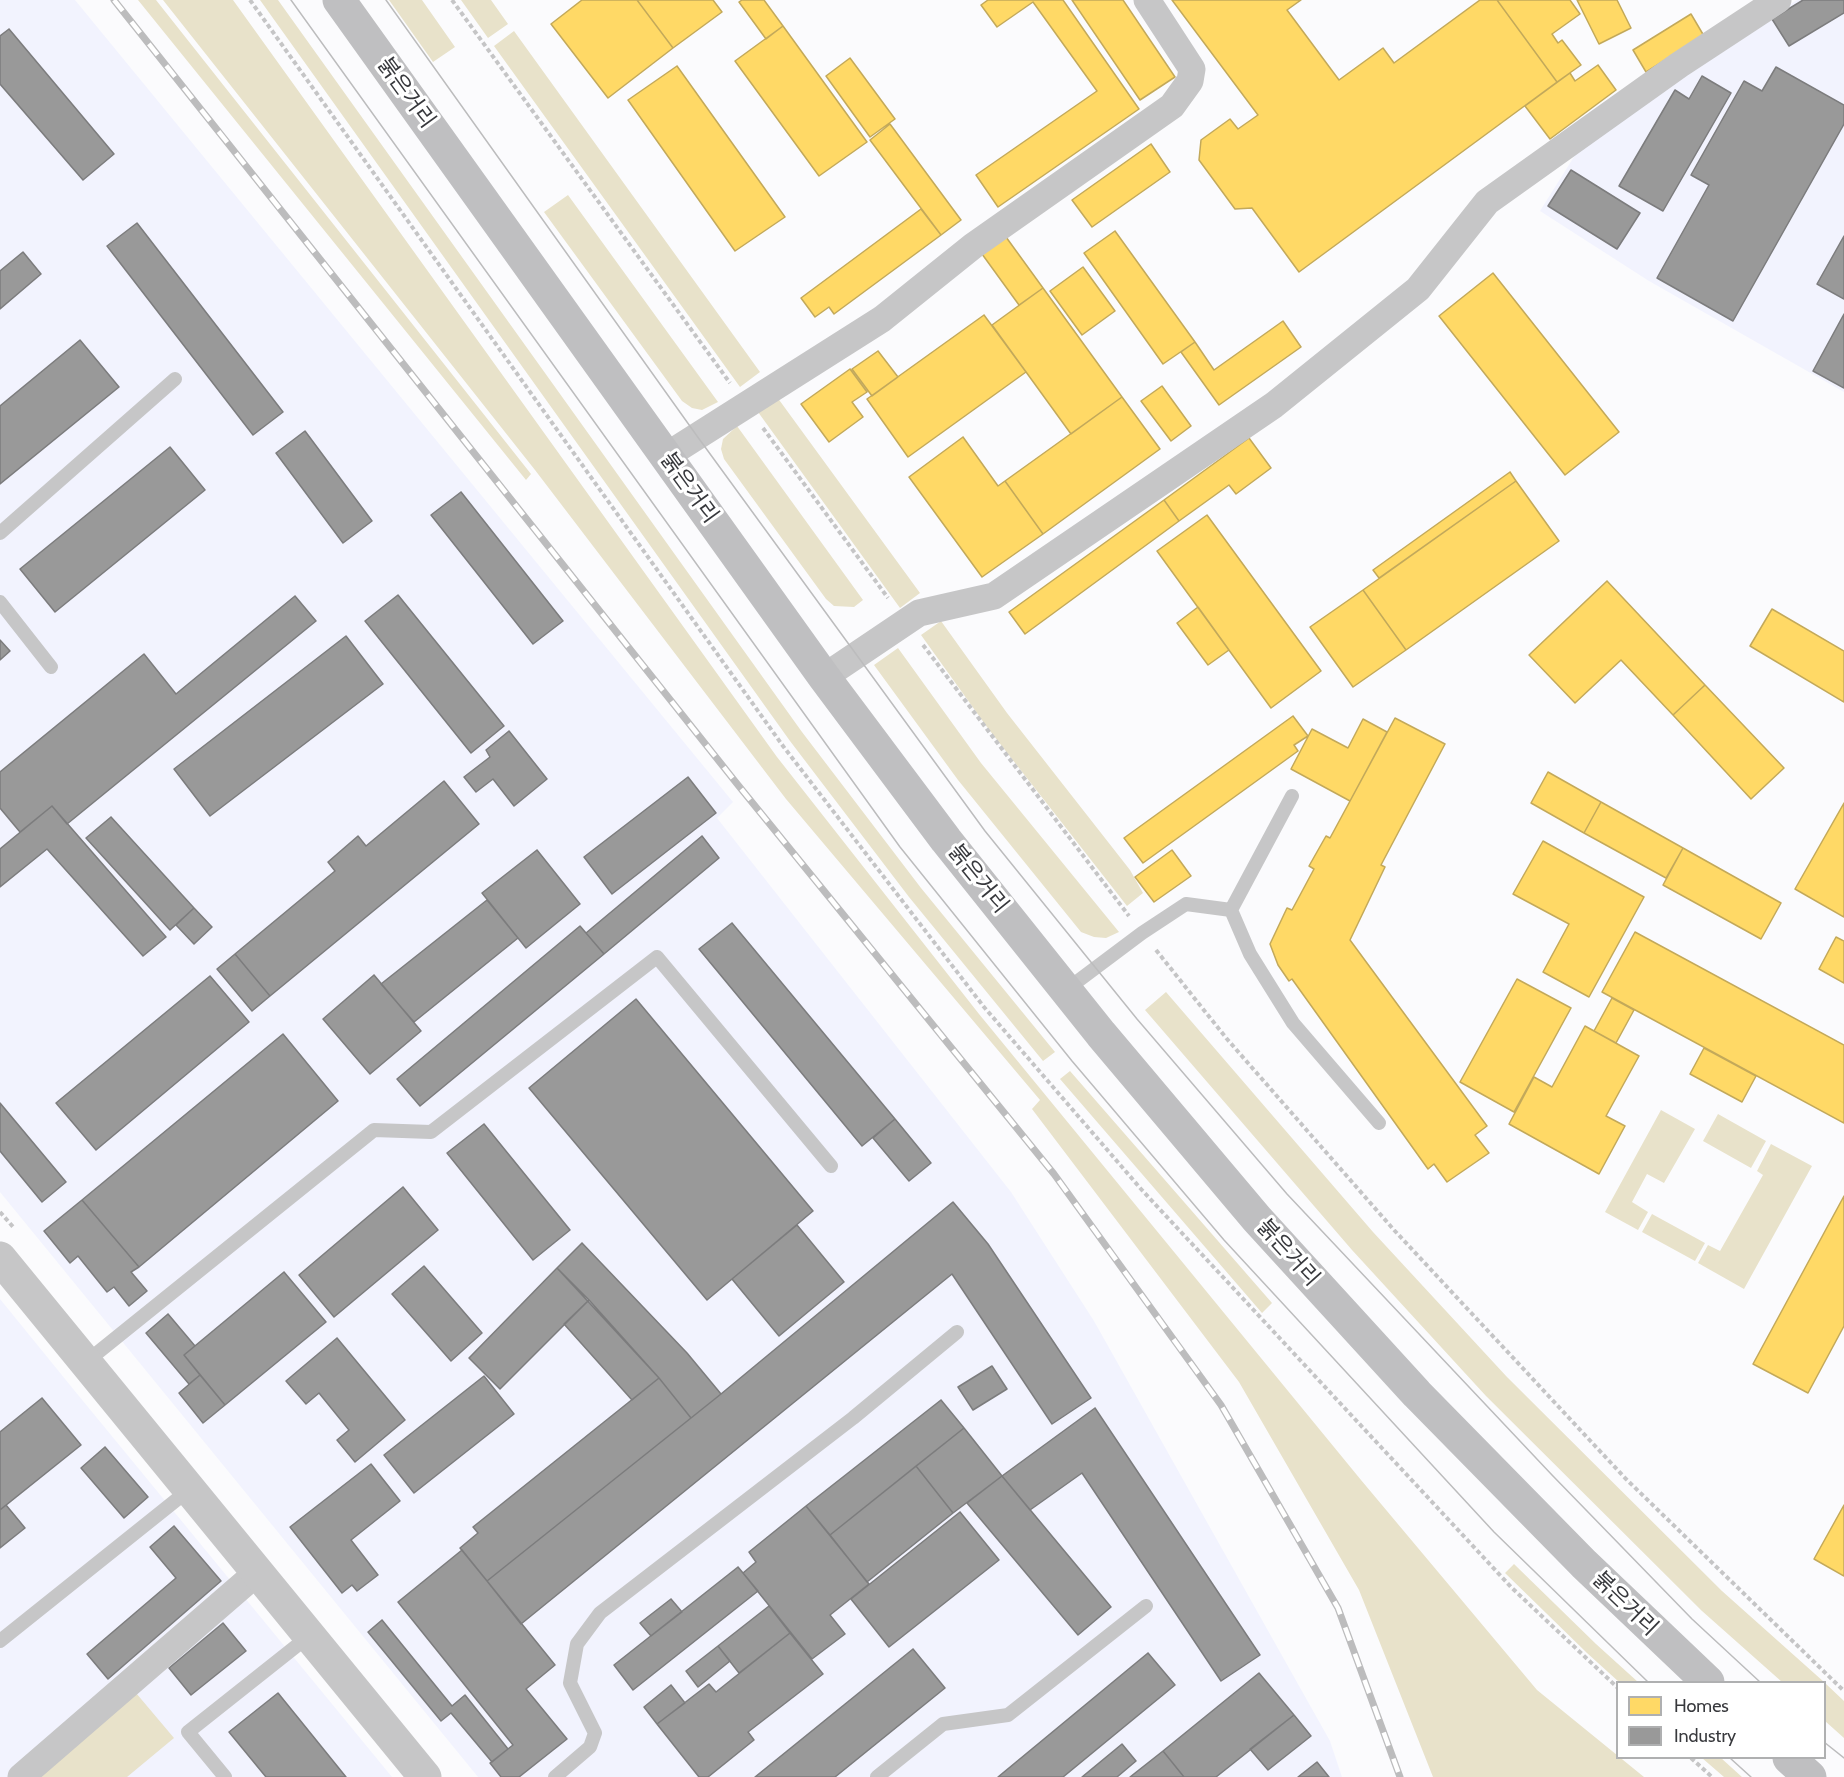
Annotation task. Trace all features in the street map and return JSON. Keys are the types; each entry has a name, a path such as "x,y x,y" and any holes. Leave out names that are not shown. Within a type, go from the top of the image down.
{"main road":[{"name":"붉은거리","path":"339,0 825,677 946,840 1066,990 1257,1219 1417,1394 1584,1564 1706,1681"},
{"path":"1790,1759 1810,1777"}],"street":[{"path":"666,456 882,319 973,246 1172,106 1190,81 1192,69 1147,0"},
{"path":"825,677 920,614 994,596 1274,405 1418,289 1487,202 1679,65 1778,0"},
{"path":"0,1258 259,1571 425,1777"},
{"path":"21,1777 259,1571"}],"lane":[{"path":"0,533 176,379"},
{"path":"0,602 51,666"},
{"path":"1231,910 1292,796"},
{"path":"1066,990 1142,933 1186,904 1231,910"},
{"path":"1231,910 1250,954 1293,1023 1379,1123"},
{"path":"86,1362 374,1130 431,1132 657,957 831,1166"},
{"path":"555,1777 590,1747 595,1733 570,1683 577,1644 600,1613 853,1418 957,1332"},
{"path":"0,1641 190,1489"},
{"path":"877,1777 943,1724 1008,1715 1146,1606"},
{"path":"225,1777 188,1732 310,1635"}],"path":[{"path":"250,0 783,746 984,1007 1141,1189 1512,1588 1616,1687"},
{"path":"452,0 906,622 1142,933 1227,1039 1394,1230 1626,1479 1844,1691"},
{"path":"1692,1759 1712,1777"}],"shaded area":[{"path":"0,0 75,0 733,802 717,818 1011,1192 1094,1321 1330,1741 1342,1777 478,1777 0,1192"},
{"path":"138,0 156,0 531,474 526,480"},
{"path":"163,0 233,0 777,757 979,1014 1361,1480 1537,1690 1616,1754 1616,1759 1622,1759 1644,1777 1433,1777 1359,1590 1239,1382 1032,1109 1040,1100 786,799 535,470"},
{"path":"260,0 278,0 802,732 921,888 1055,1052 1043,1061 909,897 790,741"},
{"path":"389,0 422,0 455,47 433,62"},
{"path":"461,0 491,0 508,24 488,38"},
{"path":"1797,0 1844,0 1844,392 1649,281 1540,211 1577,152 1735,39"},
{"path":"514,31 760,372 740,387 494,46"},
{"path":"568,195 718,402 702,410 692,408 682,401 544,212"},
{"path":"777,397 920,593 900,608 758,412"},
{"path":"737,426 863,600 854,607 834,606 826,599 724,459 721,449 723,439"},
{"path":"941,621 1007,713 1130,870 1143,893 1127,906 987,727 921,635"},
{"path":"898,648 981,763 1119,932 1106,938 1094,937 1081,932 958,780 874,665"},
{"path":"1166,992 1373,1232 1507,1377 1722,1591 1823,1681 1781,1681 1702,1611 1486,1396 1352,1250 1145,1010"},
{"path":"1070,1071 1272,1303 1262,1313 1060,1079"},
{"path":"1661,1110 1695,1129 1664,1183 1647,1174 1632,1202 1648,1212 1638,1230 1605,1212"},
{"path":"1718,1114 1766,1141 1751,1168 1703,1141"},
{"path":"1771,1144 1812,1166 1744,1289 1698,1263 1708,1245 1720,1251 1763,1175 1757,1171"},
{"path":"1652,1214 1705,1243 1695,1261 1642,1232"},
{"path":"0,1299 74,1390 392,1777 0,1777"},
{"path":"1514,1564 1637,1681 1618,1681 1505,1573"},
{"path":"1826,1684 1844,1701 1844,1738 1826,1722"},
{"path":"136,1693 174,1738 127,1777 34,1777"},
{"path":"1703,1759 1722,1759 1742,1777 1724,1777"}],"building: Homes":[{"path":"582,0 637,0 673,48 608,98 551,24"},
{"path":"637,0 713,0 722,12 673,48"},
{"path":"764,0 783,26 766,39 739,2"},
{"path":"988,0 1063,0 1139,109 998,207 976,175 1097,91 1033,2 997,27 981,5"},
{"path":"1072,0 1123,0 1175,77 1140,100"},
{"path":"1172,0 1301,0 1287,10 1339,80 1383,48 1394,63 1480,0 1497,0 1557,82 1299,272 1252,208 1235,209 1199,160 1201,140 1230,119 1238,129 1258,115"},
{"path":"1497,0 1570,0 1580,14 1552,34 1558,43 1562,40 1581,65 1557,82"},
{"path":"1577,0 1617,0 1631,28 1599,44"},
{"path":"1691,14 1704,36 1646,72 1633,50"},
{"path":"783,26 867,142 819,176 735,61"},
{"path":"850,58 895,119 870,137 826,76"},
{"path":"1598,65 1616,90 1550,139 1525,106 1570,73 1575,81"},
{"path":"677,66 785,217 735,251 628,100"},
{"path":"890,124 961,220 941,235 870,140"},
{"path":"1151,144 1170,172 1092,227 1072,200"},
{"path":"921,209 941,235 834,314 829,307 815,317 801,298"},
{"path":"1115,231 1195,342 1163,364 1084,253"},
{"path":"1006,237 1043,288 1019,305 982,254"},
{"path":"1083,267 1115,311 1082,335 1050,291"},
{"path":"1493,273 1619,432 1565,475 1439,316"},
{"path":"1043,288 1122,397 1071,434 992,325"},
{"path":"984,315 1026,372 908,457 867,399"},
{"path":"1283,321 1301,347 1219,405 1181,352 1195,342 1214,370"},
{"path":"878,351 898,377 872,396 852,369"},
{"path":"850,369 867,392 852,402 863,417 829,442 801,404"},
{"path":"1162,386 1191,426 1171,441 1141,401"},
{"path":"1122,397 1160,449 1043,534 1005,481"},
{"path":"963,437 998,486 1005,481 1043,534 982,577 909,477"},
{"path":"1249,438 1271,468 1236,494 1229,485 1179,521 1164,500"},
{"path":"1510,472 1516,481 1379,578 1373,570"},
{"path":"1516,481 1559,541 1406,650 1363,590"},
{"path":"1164,500 1179,521 1025,634 1009,612"},
{"path":"1207,515 1321,671 1271,708 1157,551"},
{"path":"1607,581 1705,685 1673,715 1621,660 1575,703 1529,655"},
{"path":"1363,590 1406,650 1353,687 1310,627"},
{"path":"1198,607 1229,650 1208,665 1177,623"},
{"path":"1772,609 1844,651 1844,702 1750,646"},
{"path":"1705,685 1784,768 1751,799 1673,715"},
{"path":"1293,716 1308,736 1294,745 1298,751 1143,863 1124,838"},
{"path":"1395,718 1445,744 1381,865 1385,867 1350,940 1487,1126 1475,1135 1489,1153 1447,1182 1434,1164 1428,1169 1292,979 1289,981 1278,965 1270,944 1287,908 1292,910 1314,869 1309,866 1326,836 1330,838"},
{"path":"1363,719 1387,732 1350,801 1291,769 1312,729 1348,748"},
{"path":"1548,772 1601,802 1584,833 1531,803"},
{"path":"1601,802 1683,848 1666,878 1584,833"},
{"path":"1844,803 1844,917 1795,889"},
{"path":"1543,841 1644,897 1589,997 1543,972 1569,924 1513,894"},
{"path":"1683,848 1781,903 1761,939 1663,885"},
{"path":"1172,850 1191,876 1154,902 1135,877"},
{"path":"1635,932 1844,1045 1844,1123 1602,992"},
{"path":"1836,937 1844,941 1844,983 1819,969"},
{"path":"1517,979 1571,1008 1514,1112 1460,1082"},
{"path":"1612,998 1634,1010 1616,1043 1594,1031"},
{"path":"1585,1026 1639,1056 1606,1116 1625,1126 1599,1174 1509,1124 1534,1077 1552,1087"},
{"path":"1704,1048 1756,1076 1742,1102 1690,1074"},
{"path":"1844,1196 1844,1326 1808,1393 1753,1364"},
{"path":"1844,1505 1844,1576 1814,1559"}],"building: Industry":[{"path":"1803,0 1844,0 1844,13 1789,46 1772,19"},
{"path":"9,29 114,154 83,180 0,84 0,36"},
{"path":"1776,67 1844,105 1844,124 1733,321 1657,278 1709,185 1691,175 1744,81 1762,91"},
{"path":"1702,76 1731,93 1663,211 1619,186 1675,90 1689,99"},
{"path":"1571,170 1640,213 1617,249 1548,206"},
{"path":"137,223 283,412 253,435 107,246"},
{"path":"1844,236 1844,299 1817,284"},
{"path":"23,252 41,274 0,309 0,271"},
{"path":"1844,314 1844,388 1813,371"},
{"path":"80,340 119,387 0,484 0,406"},
{"path":"305,431 372,521 343,543 276,453"},
{"path":"170,447 205,490 55,612 20,569"},
{"path":"461,492 563,621 533,644 431,515"},
{"path":"398,595 504,726 471,753 365,621"},
{"path":"295,596 316,621 67,824 52,806 20,832 0,808 0,772 144,654 176,694"},
{"path":"346,636 383,684 210,816 174,769"},
{"path":"0,640 10,651 0,660"},
{"path":"509,731 547,779 514,806 493,779 476,792 464,777 490,757 486,750"},
{"path":"688,777 716,813 612,894 584,857"},
{"path":"444,781 479,824 270,996 235,954 335,871 328,862 358,836 366,846"},
{"path":"52,806 166,937 143,956 47,849 0,887 0,849"},
{"path":"111,817 194,908 170,930 86,838"},
{"path":"702,836 719,858 604,954 586,933"},
{"path":"537,850 580,904 526,948 482,893"},
{"path":"487,900 518,938 414,1022 381,984"},
{"path":"194,908 212,927 194,944 176,925"},
{"path":"732,923 895,1119 862,1146 699,949"},
{"path":"580,926 604,954 420,1106 397,1079"},
{"path":"235,954 270,996 252,1011 217,969"},
{"path":"374,975 421,1031 370,1074 323,1019"},
{"path":"210,976 249,1022 96,1150 56,1103"},
{"path":"636,999 813,1211 707,1300 529,1088"},
{"path":"283,1034 338,1101 139,1267 82,1200"},
{"path":"0,1103 66,1182 42,1202 0,1151"},
{"path":"895,1119 931,1163 909,1181 873,1138"},
{"path":"484,1124 570,1230 533,1260 447,1153"},
{"path":"403,1187 438,1230 334,1317 299,1275"},
{"path":"82,1200 139,1267 131,1272 147,1291 129,1306 114,1287 107,1292 78,1256 70,1263 44,1231"},
{"path":"953,1202 988,1244 1091,1398 1052,1424 952,1274 521,1624 487,1581 721,1394"},
{"path":"797,1225 844,1282 779,1336 732,1279"},
{"path":"582,1243 687,1353 721,1394 691,1418 659,1378 557,1268"},
{"path":"424,1266 482,1333 451,1361 392,1294"},
{"path":"557,1268 589,1300 500,1389 469,1358"},
{"path":"284,1272 326,1322 225,1405 184,1355"},
{"path":"589,1300 659,1378 632,1400 564,1324"},
{"path":"168,1314 195,1346 184,1355 200,1375 189,1384 146,1333"},
{"path":"337,1338 405,1420 355,1462 337,1440 349,1430 319,1393 306,1404 286,1381"},
{"path":"992,1366 1007,1389 973,1410 958,1387"},
{"path":"200,1375 225,1405 203,1423 179,1393"},
{"path":"484,1376 514,1414 414,1493 384,1455"},
{"path":"659,1378 691,1418 487,1581 460,1548 478,1533 473,1527"},
{"path":"42,1398 81,1445 0,1510 0,1432"},
{"path":"941,1400 964,1428 830,1535 806,1506"},
{"path":"1095,1408 1260,1655 1221,1681 1082,1473 1030,1510 1002,1476"},
{"path":"964,1428 1002,1476 953,1513 916,1466"},
{"path":"105,1447 148,1497 124,1518 81,1468"},
{"path":"371,1464 400,1501 351,1540 378,1575 357,1591 352,1585 342,1593 290,1527"},
{"path":"916,1466 953,1513 867,1582 830,1535"},
{"path":"1002,1476 1111,1607 1078,1635 967,1503"},
{"path":"6,1505 25,1528 0,1548 0,1510"},
{"path":"806,1506 869,1584 830,1615 845,1634 812,1659 743,1573 756,1562 749,1552"},
{"path":"960,1512 999,1560 889,1647 851,1599"},
{"path":"174,1526 221,1581 108,1679 87,1654 176,1578 150,1547"},
{"path":"462,1550 555,1665 526,1689 567,1739 519,1777 501,1777 490,1763 513,1745 398,1602"},
{"path":"738,1567 758,1591 633,1690 614,1665"},
{"path":"671,1599 682,1612 651,1636 640,1623"},
{"path":"769,1606 790,1633 739,1673 718,1646"},
{"path":"382,1620 452,1706 465,1695 508,1749 492,1762 451,1713 441,1721 368,1632"},
{"path":"223,1623 246,1651 191,1695 169,1668"},
{"path":"790,1633 823,1674 748,1732 754,1740 708,1777 699,1777 657,1724 709,1684 716,1692"},
{"path":"718,1646 730,1661 698,1687 686,1671"},
{"path":"913,1649 945,1688 835,1777 755,1777"},
{"path":"1148,1653 1175,1685 1063,1777 998,1777"},
{"path":"1259,1673 1294,1715 1216,1777 1184,1777 1163,1751"},
{"path":"671,1685 685,1703 657,1724 644,1707"},
{"path":"278,1693 346,1777 266,1777 229,1732"},
{"path":"1294,1715 1311,1736 1268,1770 1250,1749"},
{"path":"1122,1744 1136,1761 1117,1777 1082,1777"},
{"path":"1163,1751 1184,1777 1130,1777"},
{"path":"1317,1762 1329,1777 1298,1777"}],"tram line":[{"path":"291,0 900,847 1072,1061 1224,1240 1494,1532 1647,1681"},
{"path":"386,0 697,436 985,831 1137,1019 1287,1194 1552,1475 1692,1619 1759,1681"},
{"path":"1826,1744 1844,1758"},
{"path":"1731,1759 1751,1777"}],"railway":[{"path":"114,0 738,785 1054,1174 1221,1405 1338,1608 1400,1777"}]}
